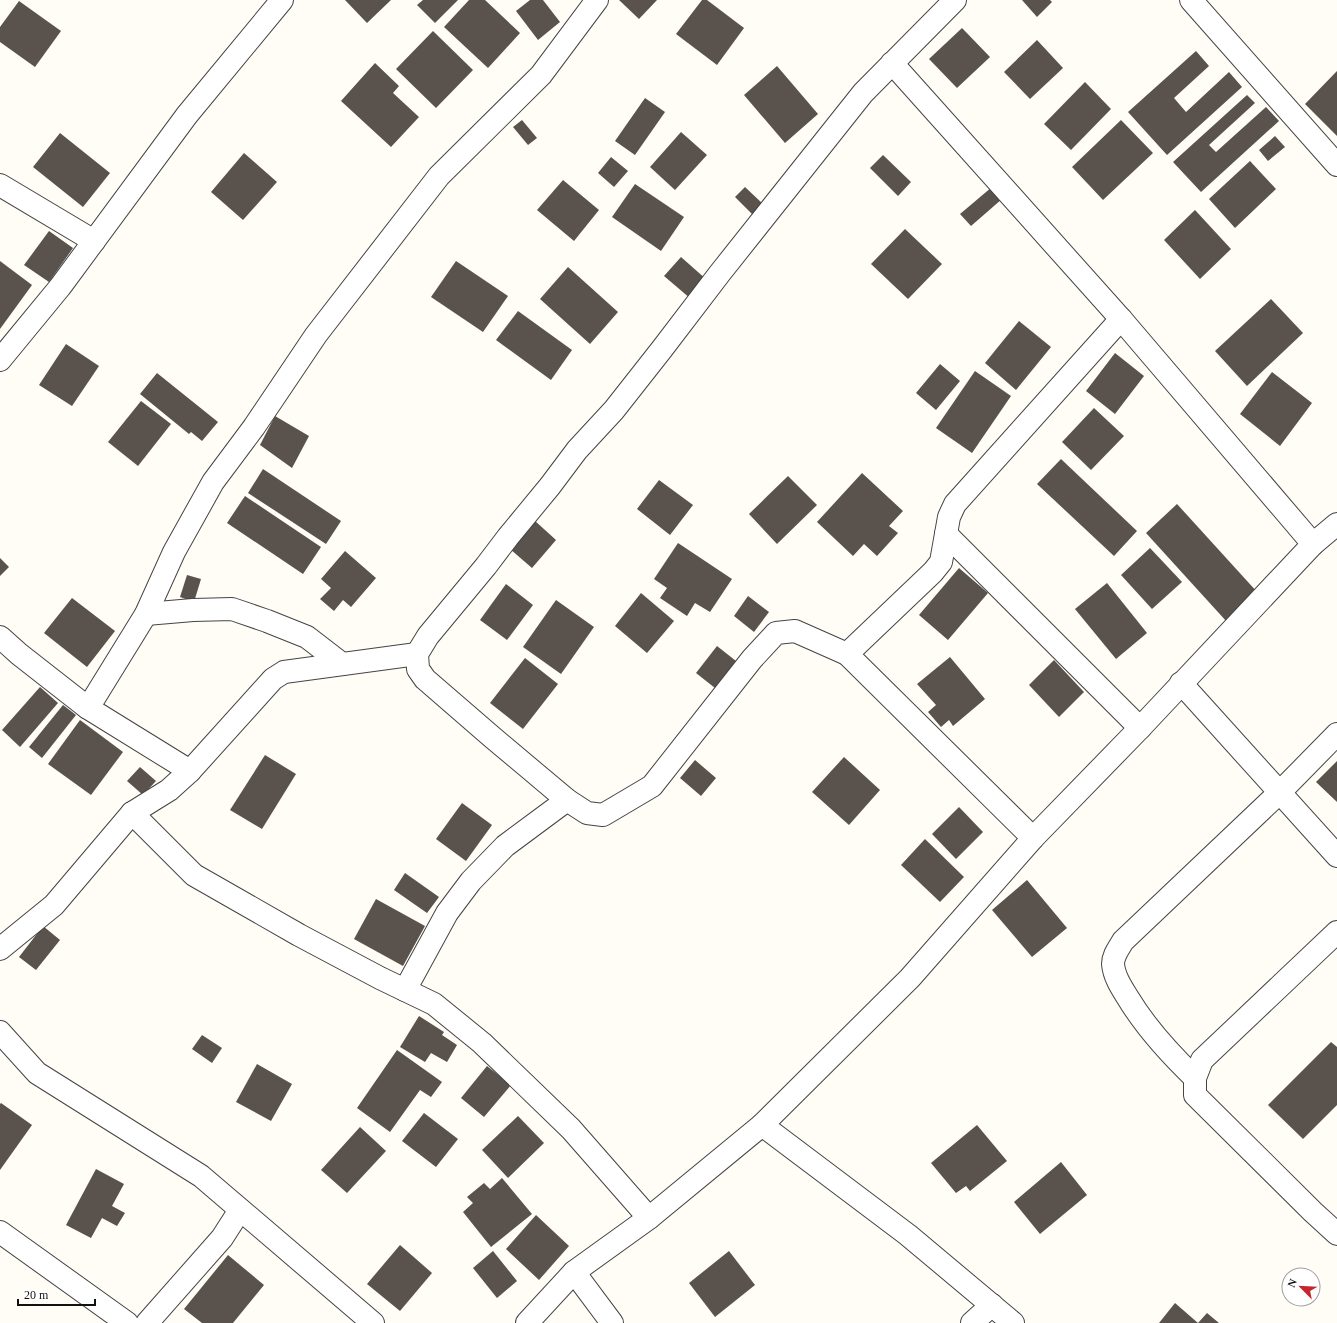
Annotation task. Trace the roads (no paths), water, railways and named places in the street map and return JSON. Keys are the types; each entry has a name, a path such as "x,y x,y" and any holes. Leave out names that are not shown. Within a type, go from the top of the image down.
{"street":[{"path":"0,360 60,287 187,115 282,0"},
{"path":"88,708 146,614 174,552 213,482 254,427 316,335 439,176 541,75 597,0"},
{"path":"955,0 862,93 720,272 624,398 577,450 550,486 508,536 486,566 428,636 417,654 418,669 425,679 567,800 587,813 603,815 652,786 752,659 776,634 795,631 846,654 1033,838"},
{"path":"1191,0 1337,165"},
{"path":"892,63 1121,318 1313,544"},
{"path":"0,184 94,241"},
{"path":"846,654 937,567 941,562 949,517 955,504 1121,318"},
{"path":"527,1323 574,1272 649,1218 762,1125 910,978 1033,838 1140,728 1313,544 1335,527"},
{"path":"946,534 1140,728"},
{"path":"146,614 193,610 232,609 307,637 342,664"},
{"path":"0,637 88,708 190,771"},
{"path":"0,950 54,905 132,813 169,790 190,771 273,679 284,672 417,654"},
{"path":"1181,683 1337,856"},
{"path":"1195,1078 1147,1027 1121,987 1115,973 1113,962 1115,954 1123,941 1280,792 1337,734"},
{"path":"405,990 446,913 471,881 505,846 567,800"},
{"path":"132,813 194,875 299,935 434,1004 482,1043 571,1129 649,1218"},
{"path":"1337,932 1202,1060 1195,1078 1195,1095 1337,1234"},
{"path":"0,1032 37,1073 201,1176 373,1323"},
{"path":"762,1125 908,1235 1013,1323"},
{"path":"147,1323 222,1238 240,1210"},
{"path":"0,1232 127,1323"},
{"path":"574,1272 612,1323"},
{"path":"972,1323 992,1305"}]}
